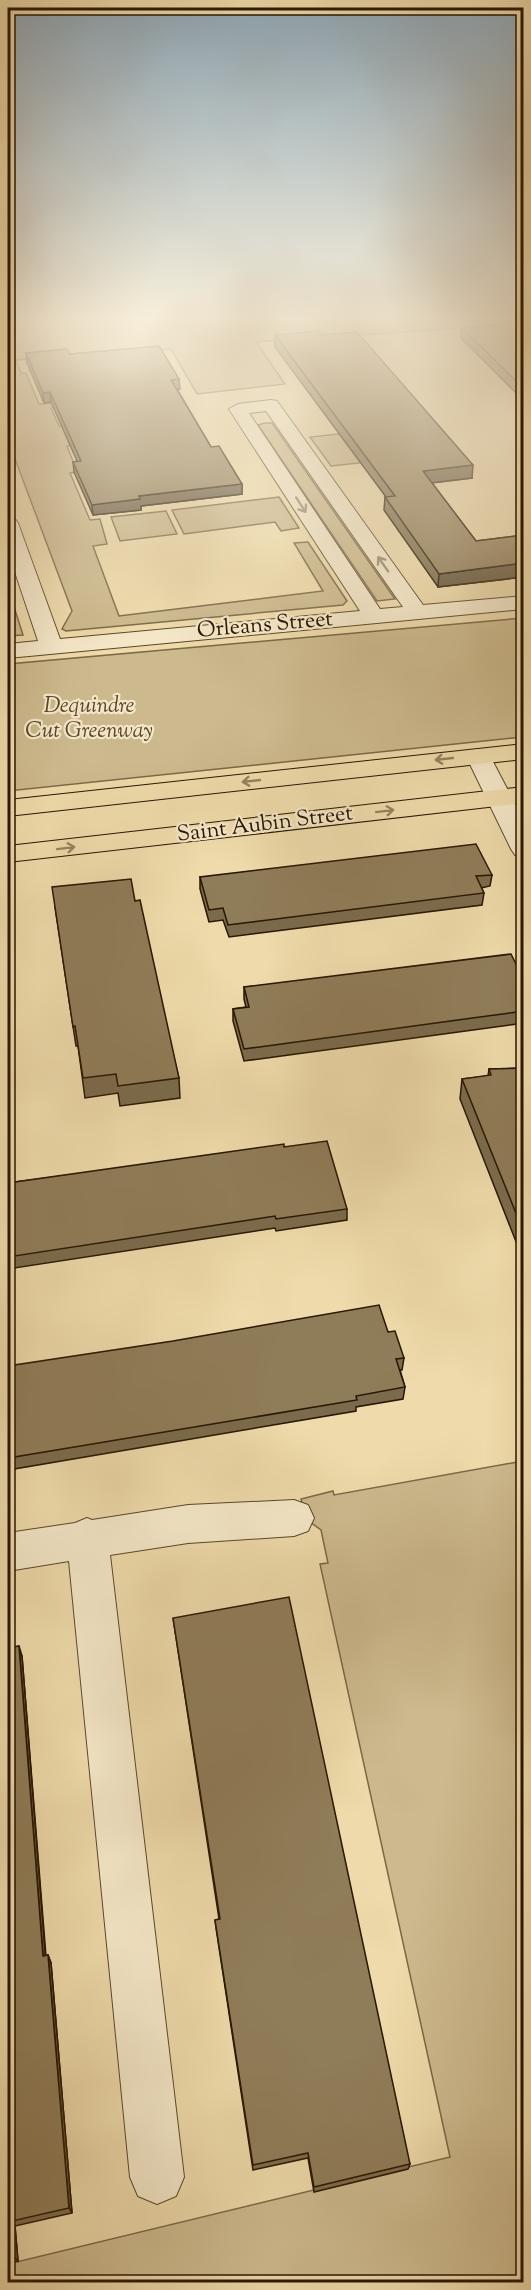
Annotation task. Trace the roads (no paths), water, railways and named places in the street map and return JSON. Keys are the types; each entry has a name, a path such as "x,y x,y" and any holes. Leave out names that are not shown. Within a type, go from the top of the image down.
{"main road":[{"name":"Saint Aubin Street","path":"8,808 524,751"},
{"name":"Saint Aubin Street","path":"8,854 512,796"}],"street":[{"path":"247,423 374,616"},
{"path":"284,423 417,612"},
{"path":"9,531 51,647"},
{"name":"Orleans Street","path":"8,651 524,602"},
{"path":"478,756 512,796 524,849"},
{"path":"8,1552 188,1524 294,1518"},
{"path":"87,1538 157,2177"}],"park label":[{"name":"Dequindre Cut Greenway","path":"89,720"}]}
